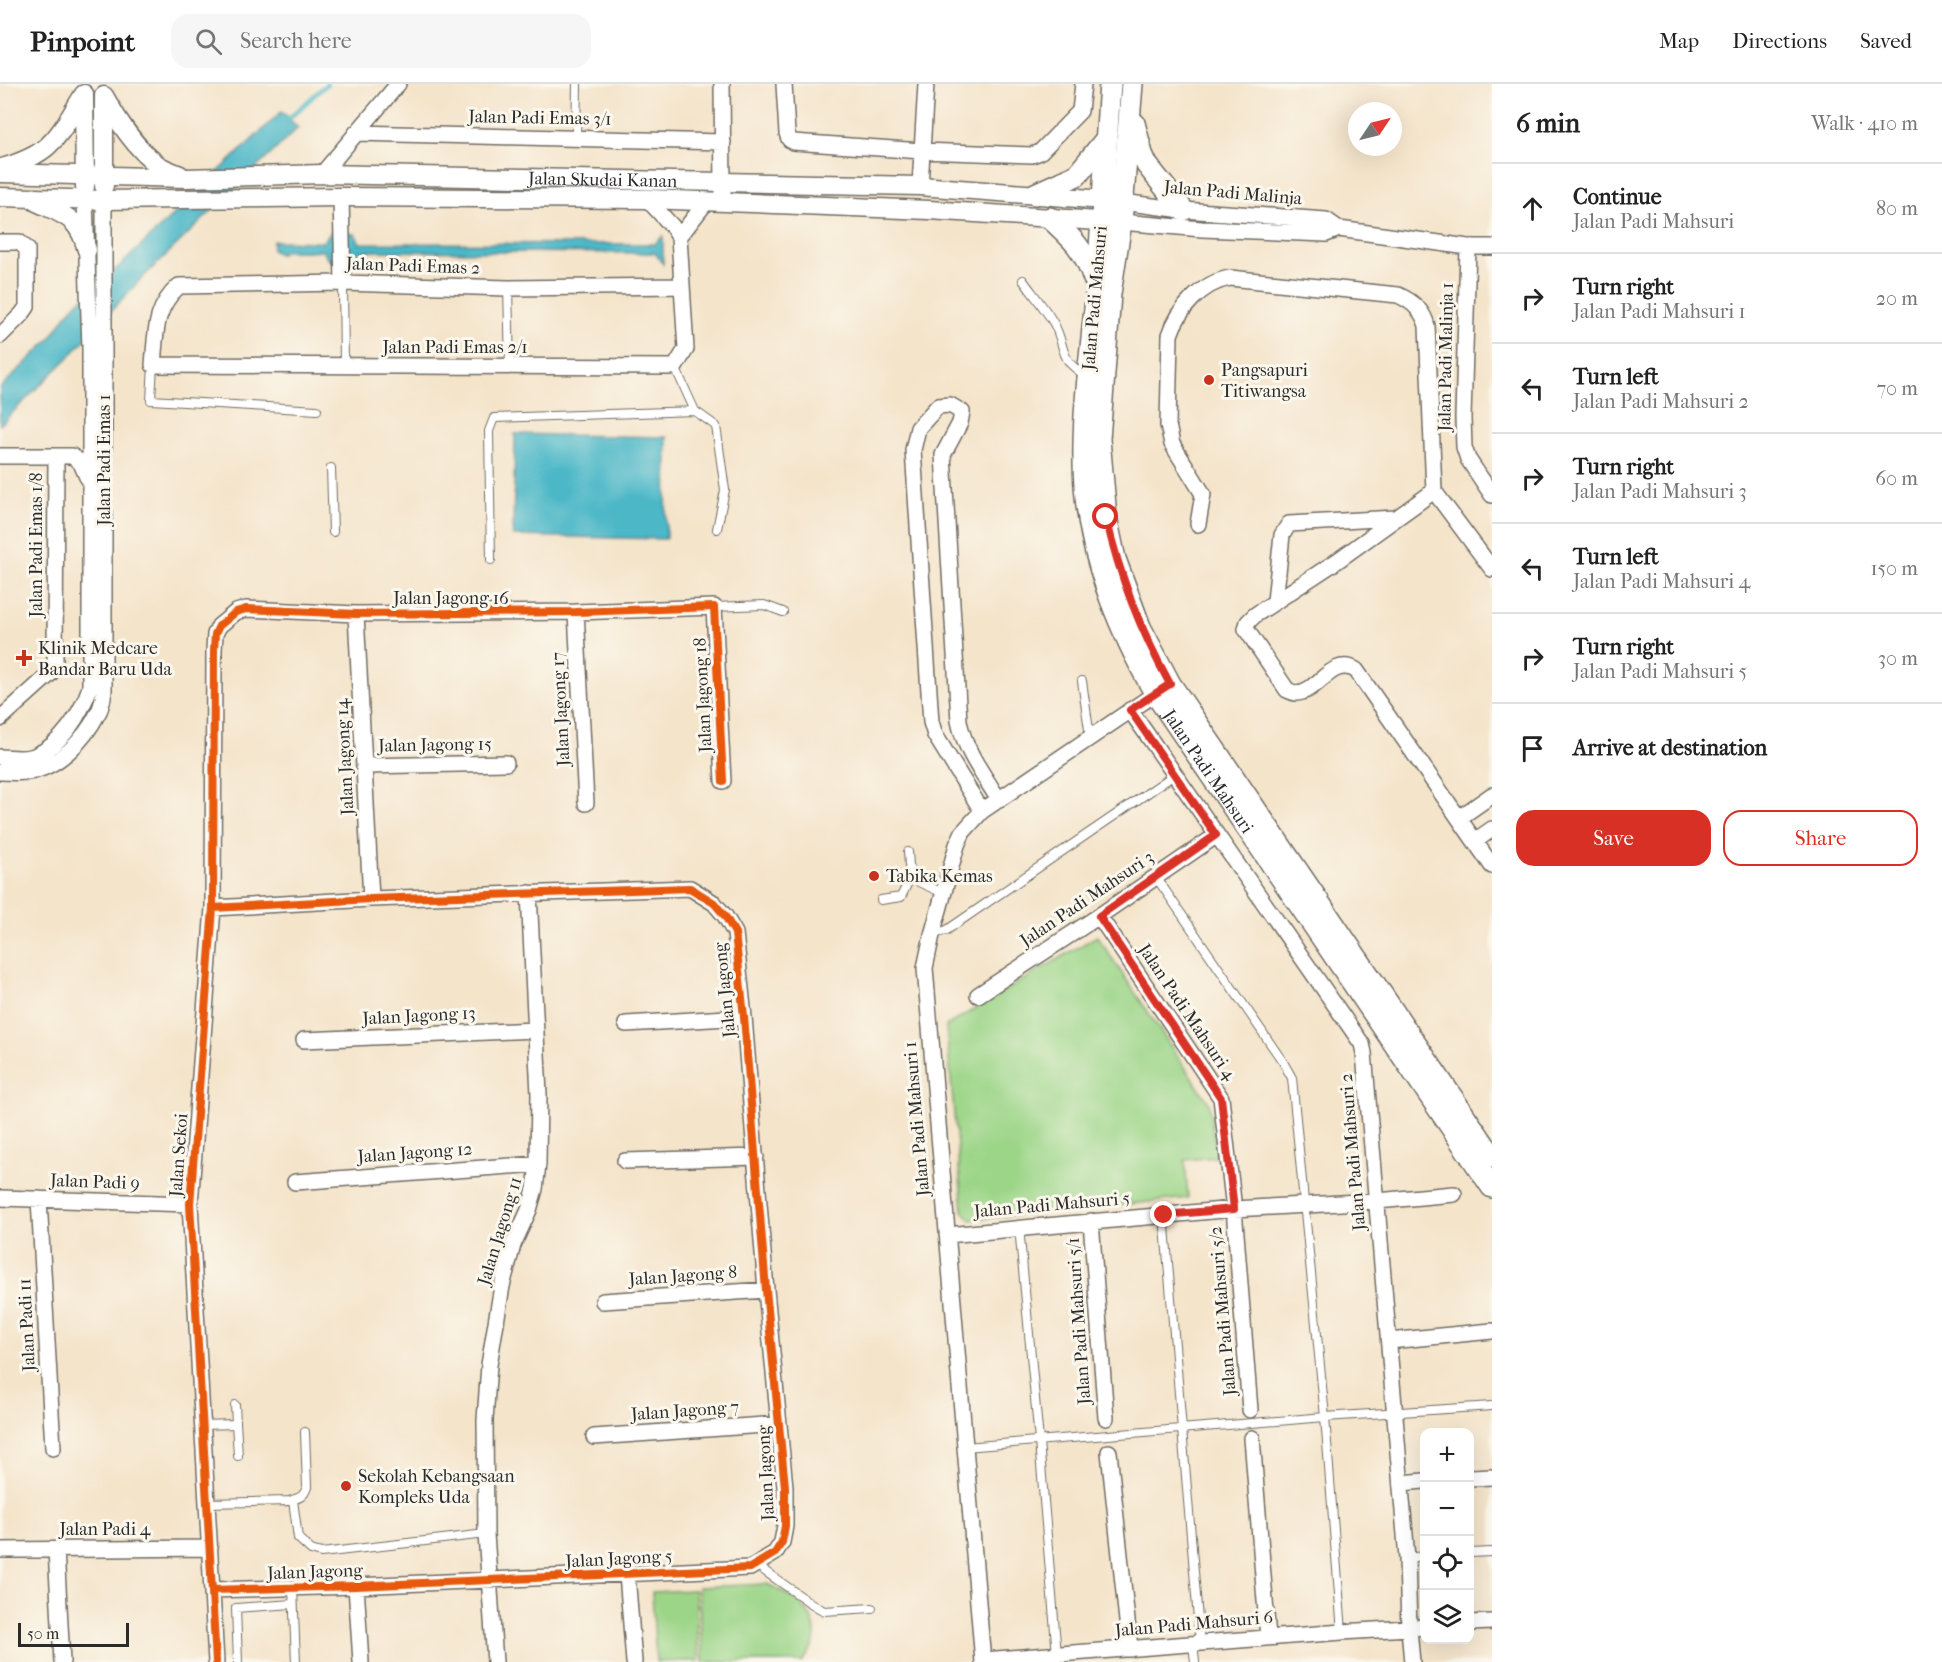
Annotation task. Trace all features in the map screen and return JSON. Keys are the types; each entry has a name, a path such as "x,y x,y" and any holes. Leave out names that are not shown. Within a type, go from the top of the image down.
{"main road":[{"name":"Jalan Padi Mahsuri","path":"1110,84 1106,139 1112,211 1110,294 1099,439 1106,517 1115,559 1162,688 1492,1186"},
{"name":"Jalan Padi Mahsuri","path":"1132,84 1131,108 1097,288 1088,376 1085,436 1086,497 1100,567 1115,615 1135,658 1162,688 1492,1156"},
{"path":"1131,108 1147,165 1183,210"},
{"path":"1035,194 1077,176 1106,139"},
{"path":"1050,218 1075,240 1083,251 1097,288"}],"street":[{"path":"322,174 398,84"},
{"path":"679,237 715,202 723,183 722,84"},
{"path":"784,84 787,133 789,139 794,142 922,151 1032,155 1041,152 1080,111 1083,84"},
{"path":"920,186 926,84"},
{"path":"0,168 26,161 42,152 56,139 84,89"},
{"name":"Jalan Padi Emas 1","path":"0,757 32,757 47,748 77,719 90,687 90,348 84,89"},
{"path":"104,90 119,122 145,152 158,165 192,178"},
{"name":"Jalan Padi Emas 1","path":"0,772 29,772 54,763 88,730 99,711 104,691 104,90"},
{"name":"Jalan Padi Emas 3/1","path":"356,133 723,142"},
{"name":"Jalan Skudai Kanan","path":"0,174 192,178 322,174 920,186 1035,194 1112,211"},
{"name":"Jalan Skudai Kanan","path":"0,197 85,200 341,197 646,199 929,210 1050,218 1112,211"},
{"path":"341,197 343,283"},
{"path":"28,198 56,211 77,225 82,232 87,250"},
{"path":"646,199 672,226 679,237 686,349 675,367"},
{"name":"Jalan Padi Malinja","path":"1112,211 1183,210 1326,220 1339,229 1468,247 1492,247"},
{"name":"Jalan Padi Malinja","path":"1112,211 1202,229 1326,234 1339,229"},
{"path":"0,242 19,242 27,249 27,307 4,329"},
{"name":"Jalan Padi Malinja 1","path":"1468,247 1464,447 1468,459 1492,495"},
{"path":"1198,524 1203,494 1172,444 1168,425 1170,335 1174,322 1190,301 1203,289 1218,280 1230,278 1398,295 1410,300 1419,309 1427,326 1434,491 1492,569"},
{"name":"Jalan Padi Emas 2","path":"153,364 159,312 167,296 179,286 343,283 508,288 681,286"},
{"name":"Jalan Padi Emas 2/1","path":"153,364 675,367"},
{"path":"982,812 935,735 931,722 913,450 918,428 938,406 950,405 962,412 960,423 943,455 959,721 970,753 999,800"},
{"path":"90,426 84,442 72,456 81,463 90,488"},
{"name":"Jalan Padi Emas 1/8","path":"0,456 72,456"},
{"name":"Jalan Padi Emas 1/8","path":"0,719 50,674 55,663 56,456"},
{"path":"1434,491 1337,561 1275,601 1248,622 1246,628 1287,690 1297,693 1305,690 1340,666 1356,670 1492,866"},
{"path":"1275,601 1282,535 1289,524 1396,518"},
{"name":"Jalan Jagong 16","path":"214,651 215,634 219,626 236,612 246,609 356,614 576,612 714,607"},
{"name":"Jalan Jagong 18","path":"714,607 723,781"},
{"name":"Jalan Jagong 17","path":"576,612 586,803"},
{"name":"Jalan Jagong 14","path":"356,614 371,899"},
{"name":"Jalan Sekoi","path":"214,651 213,908 190,1204 216,1662"},
{"name":"Jalan Padi Mahsuri 1","path":"983,1661 925,968 932,934 957,845 963,832 982,812 1162,688"},
{"name":"Jalan Padi Mahsuri 2","path":"1130,710 1362,1044 1401,1483 1412,1662"},
{"path":"931,722 959,721"},
{"name":"Jalan Jagong 15","path":"365,766 506,764"},
{"path":"1459,818 1492,795"},
{"path":"1475,841 1492,829"},
{"name":"Jalan Padi Mahsuri 3","path":"978,995 1099,916 1216,835"},
{"name":"Jalan Jagong","path":"213,908 371,899 690,888 703,894 725,916 735,933 744,1017 766,1290 785,1487 785,1526 782,1542 775,1553 753,1566"},
{"name":"Jalan Jagong 11","path":"495,1662 486,1534 486,1420 489,1365 502,1286 513,1245 529,1210 535,1189 538,1164 539,1094 529,893"},
{"name":"Jalan Padi Mahsuri 4","path":"1099,916 1221,1098 1234,1209"},
{"path":"626,1024 744,1017"},
{"name":"Jalan Jagong 13","path":"304,1040 536,1030"},
{"path":"625,1161 756,1157"},
{"name":"Jalan Jagong 12","path":"296,1182 538,1164"},
{"name":"Jalan Padi Mahsuri 5","path":"947,1235 1234,1209 1454,1194"},
{"name":"Jalan Padi 9","path":"0,1198 190,1204"},
{"name":"Jalan Padi 11","path":"39,1199 53,1448"},
{"name":"Jalan Padi Mahsuri 5/2","path":"1234,1209 1250,1410"},
{"name":"Jalan Padi Mahsuri 5/1","path":"1091,1221 1106,1418"},
{"name":"Jalan Jagong 8","path":"603,1301 766,1290"},
{"path":"1389,1341 1492,1331"},
{"name":"Jalan Jagong 7","path":"594,1437 779,1424"},
{"path":"1252,1438 1268,1638"},
{"path":"1109,1452 1130,1649"},
{"path":"1474,1478 1492,1477"},
{"path":"1401,1483 1420,1481"},
{"name":"Jalan Padi 4","path":"0,1550 210,1548"},
{"path":"56,1549 62,1662"},
{"name":"Jalan Jagong 5","path":"490,1579 753,1566"},
{"path":"627,1574 634,1662"},
{"name":"Jalan Jagong","path":"212,1590 293,1596 356,1586 490,1579"},
{"path":"356,1586 361,1662"},
{"path":"1474,1623 1492,1622"},
{"name":"Jalan Padi Mahsuri 6","path":"983,1661 1420,1628"}],"lane":[{"path":"576,138 577,84"},
{"path":"1023,280 1054,323 1072,368 1088,376"},
{"path":"343,283 344,366"},
{"path":"508,288 510,366"},
{"path":"153,364 151,400 317,410"},
{"path":"675,367 695,411 716,426 724,490 717,529"},
{"path":"491,560 489,431 494,418 695,411"},
{"path":"331,468 333,532"},
{"path":"714,607 764,605 783,612"},
{"path":"1082,681 1089,737"},
{"path":"932,934 946,930 1174,775"},
{"path":"881,900 901,897 910,878 908,852"},
{"path":"1156,877 1277,1052 1292,1078 1325,1417 1342,1632"},
{"path":"910,878 944,893"},
{"path":"1164,1215 1197,1644 1195,1662"},
{"path":"1019,1227 1056,1655"},
{"path":"235,1405 238,1455"},
{"path":"965,1447 1325,1417 1492,1406"},
{"path":"202,1425 236,1424"},
{"path":"207,1503 293,1500 305,1494 307,1487 305,1432"},
{"path":"293,1500 298,1538 311,1550 321,1553 486,1534"},
{"path":"1474,1553 1492,1552"},
{"path":"1407,1558 1420,1557"},
{"path":"753,1566 824,1611 872,1608"},
{"path":"238,1662 236,1608 293,1596 296,1662"}],"green space":[{"path":"1097,936 1209,1103 1217,1157 1185,1160 1188,1198 971,1220 963,1211 946,1026"},
{"path":"767,1584 802,1605 813,1621 814,1642 802,1662 703,1662 698,1587"},
{"path":"695,1590 699,1661 656,1662 652,1592"}],"water":[{"path":"282,111 298,128 138,282 69,357 0,425 0,388 50,339 66,315 80,300 125,261"},
{"path":"331,232 355,234 360,243 655,244 663,236 663,264 655,253 360,251 355,260 330,261 323,251 283,251 280,254 272,250 273,241 323,242"},
{"path":"515,434 667,437 666,539 513,536"}],"waterway":[{"path":"287,120 327,84"}],"cycle path":[{"path":"216,1662 190,1204 213,908 214,650 215,634 219,626 236,612 246,609 356,614 576,612 714,607 723,781"},
{"path":"212,1590 356,1586 750,1568 775,1553 782,1542 785,1526 785,1487 735,933 714,903 690,888 371,899 213,908"}],"place":[{"name":"Pangsapuri Titiwangsa","path":"1209,380"},
{"name":"Klinik Medcare Bandar Baru Uda","path":"24,658"},
{"name":"Tabika Kemas","path":"874,876"},
{"name":"Sekolah Kebangsaan Kompleks Uda","path":"346,1486"}],"route":[{"path":"1106,517 1115,559 1140,627 1170,684 1130,710 1216,835 1099,916 1221,1098 1234,1209 1164,1215"}]}
